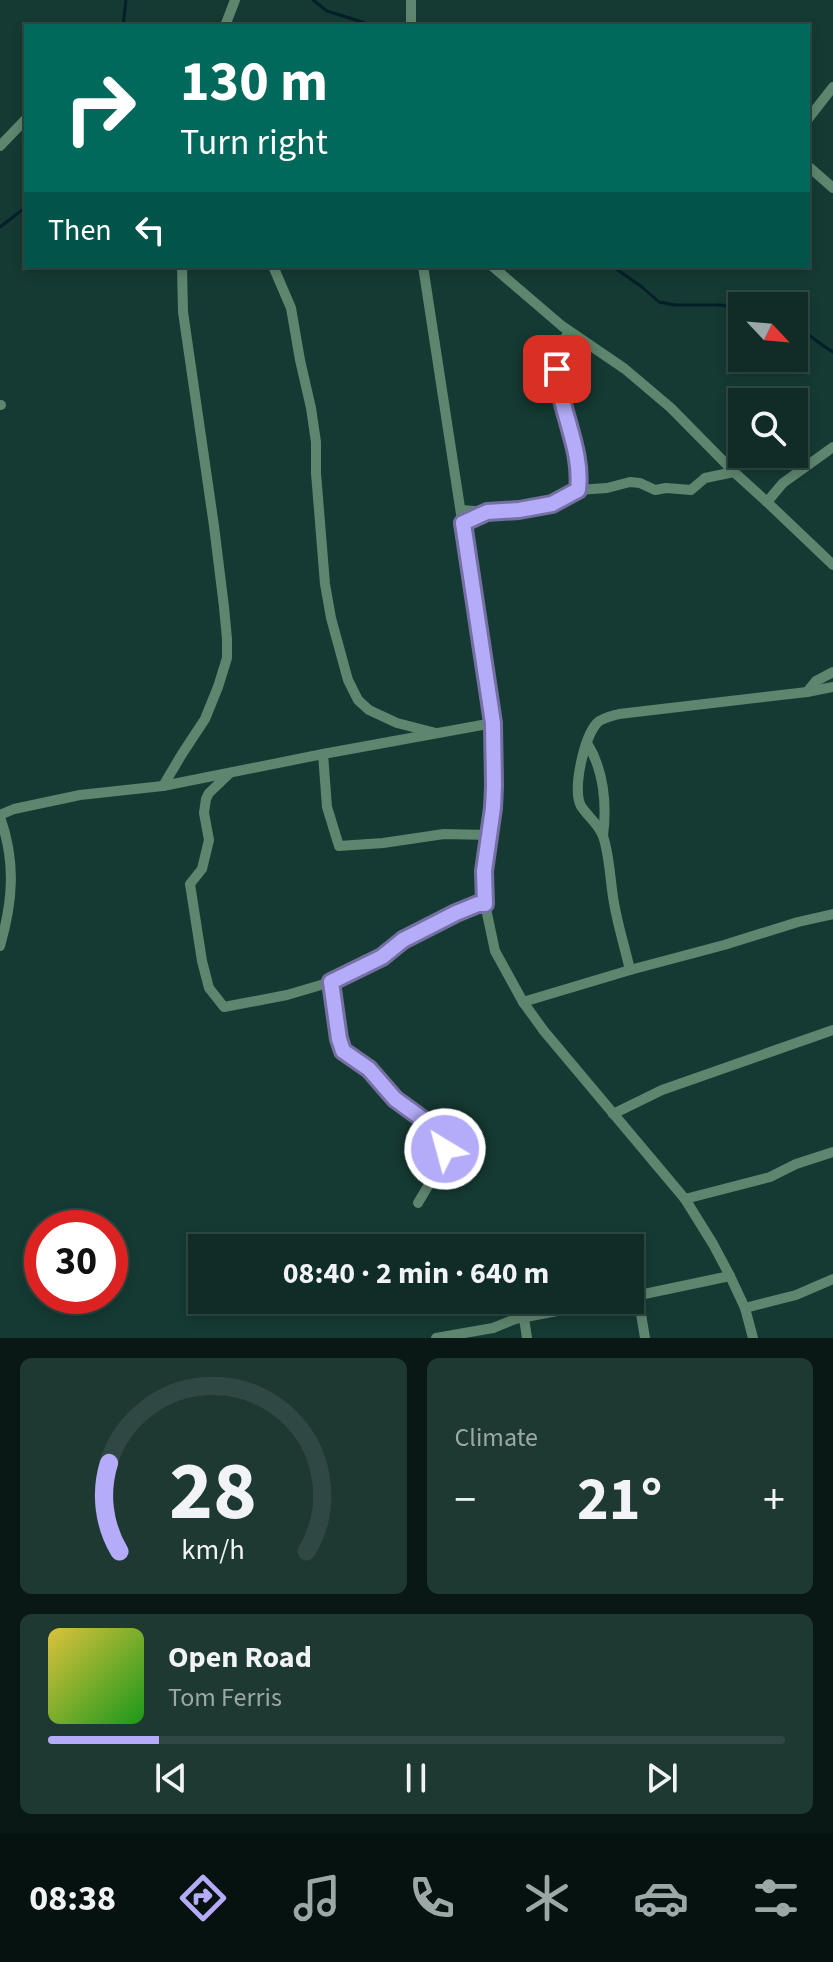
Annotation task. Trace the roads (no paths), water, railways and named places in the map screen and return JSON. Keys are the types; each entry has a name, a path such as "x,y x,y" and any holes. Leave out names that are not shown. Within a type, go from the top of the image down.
{"street":[{"path":"226,24 235,0"},
{"path":"411,0 411,24"},
{"path":"810,116 833,87"},
{"path":"0,146 24,121"},
{"path":"810,168 833,188"},
{"path":"163,786 205,719 227,658 214,526 183,312 182,268"},
{"path":"274,268 291,308 311,408 325,584 348,680 358,700 369,710 397,723 436,733"},
{"path":"423,268 493,723 495,765 484,871 485,904 495,951 523,1002 544,1031 685,1199 730,1276 745,1308 753,1338"},
{"path":"494,268 569,331 625,369 671,408 833,565"},
{"path":"569,331 557,369 577,461 578,490"},
{"path":"767,502 783,483 833,447"},
{"path":"461,510 519,510 552,504 578,490 607,488 630,482 655,490 691,490 705,478 734,472"},
{"path":"463,523 487,512"},
{"path":"807,692 816,681 833,672"},
{"path":"603,836 580,803 578,790 587,743 591,731 600,720 619,714 833,687"},
{"path":"0,946 9,916 11,855 0,816 14,809 80,795 163,786 493,723"},
{"path":"587,743 602,776 603,836 614,905 630,970"},
{"path":"323,754 327,807 339,846 444,834 490,835"},
{"path":"230,773 206,799 204,813 209,840 202,869 190,884 209,988 224,1007 287,995 331,982 382,957 403,940 456,913 485,904"},
{"path":"523,1002 833,914"},
{"path":"331,982 343,1051 369,1069 395,1099 443,1134 445,1149 418,1203"},
{"path":"613,1114 662,1090 833,1030"},
{"path":"685,1199 770,1177 796,1164 833,1152"},
{"path":"644,1294 730,1276"},
{"path":"745,1308 796,1295 833,1279"},
{"path":"436,1338 494,1333 524,1318 544,1314"},
{"path":"639,1314 645,1338"},
{"path":"524,1318 527,1338"}],"waterway":[{"path":"123,24 126,0"},
{"path":"313,0 327,11 369,24"},
{"path":"0,227 24,209"},
{"path":"615,268 659,302 728,306"},
{"path":"808,335 833,352"}]}
